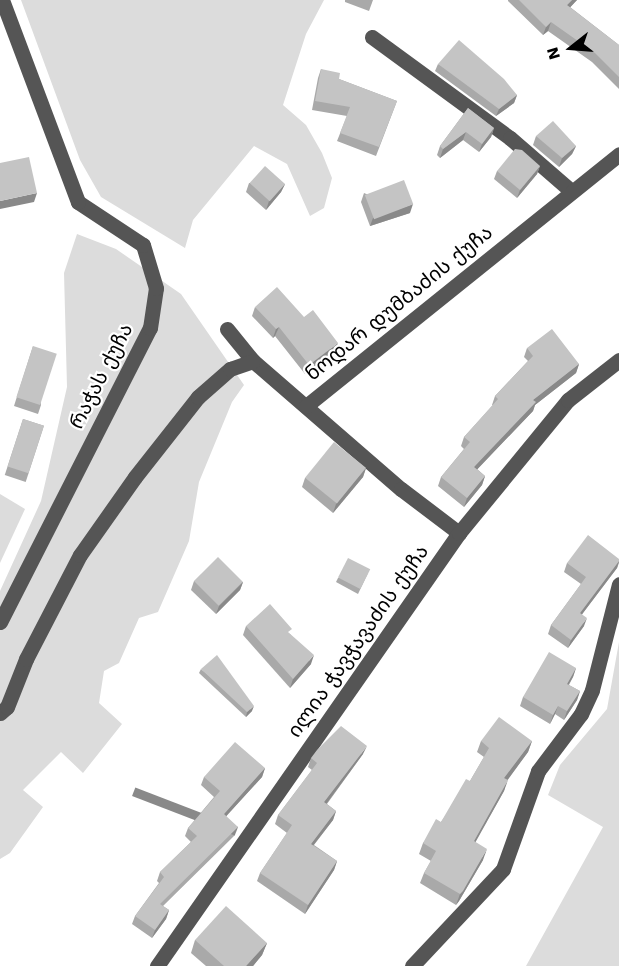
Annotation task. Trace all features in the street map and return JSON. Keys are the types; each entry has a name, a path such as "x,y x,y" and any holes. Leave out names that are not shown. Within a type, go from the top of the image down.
{"street":[{"name":"რაჭას ქუჩა","path":"0,622 150,328 156,288 144,245 78,202 2,0"},
{"path":"372,37 510,138 570,190"},
{"name":"ნოდარ დუმბაძის ქუჩა","path":"459,533 401,489 306,406 570,190 619,154"},
{"path":"227,329 253,361 306,406"},
{"name":"ილია ჭავჭავაძის ქუჩა","path":"157,966 459,533 568,400 619,360"},
{"path":"0,713 7,707 26,659 80,555 135,477 198,397 230,369 253,361"},
{"path":"412,966 503,869 538,771 581,714 592,690 619,584"}],"shaded area":[{"path":"21,0 324,0 306,34 283,105 306,125 322,153 332,178 324,208 310,216 287,164 254,146 193,220 185,248 101,197 80,160"},
{"path":"77,234 116,249 181,294 244,385 232,402 199,482 189,541 158,612 139,618 119,663 104,671 99,703 122,724 83,773 61,752 23,790 43,807 10,853 0,859 0,591 41,501 67,387 64,273"},
{"path":"0,494 25,509 0,563"},
{"path":"619,642 619,966 526,966 603,827 548,795 560,765 607,709"}],"building":[{"path":"519,0 572,0 567,5 619,45 619,77 595,53 551,22 546,27"},
{"path":"459,40 504,79 517,95 499,109 438,64"},
{"path":"321,69 340,73 339,79 397,101 379,147 340,133 350,107 315,101"},
{"path":"468,108 494,128 482,144 466,132 443,149 440,146"},
{"path":"553,121 576,146 562,158 536,136"},
{"path":"515,149 522,150 540,166 520,190 497,171"},
{"path":"29,157 37,193 0,201 0,163"},
{"path":"265,166 285,184 270,201 250,183"},
{"path":"404,180 413,204 374,219 365,195"},
{"path":"277,287 304,317 313,310 338,343 309,365 279,327 276,329 255,307"},
{"path":"552,329 579,364 533,400 536,402 474,467 485,476 467,498 441,477 470,442 464,437 498,399 495,396 533,356 527,348"},
{"path":"33,346 57,354 40,405 16,397"},
{"path":"23,419 44,426 28,473 8,467"},
{"path":"334,442 366,468 337,504 305,478"},
{"path":"588,535 619,561 580,613 587,618 571,640 551,625 586,577 567,563"},
{"path":"218,557 243,582 219,606 194,581"},
{"path":"348,558 370,569 360,589 338,578"},
{"path":"270,604 292,629 288,632 314,655 293,679 246,626"},
{"path":"549,652 576,668 567,684 580,691 567,711 558,706 553,715 523,697"},
{"path":"217,655 254,706 247,712 201,669"},
{"path":"499,717 532,741 504,778 508,780 474,841 487,849 460,894 424,873 436,851 423,843 436,819 441,822 466,779 470,781 489,748 481,741"},
{"path":"341,726 367,746 324,802 336,811 311,844 337,861 308,905 260,873 292,825 278,815 317,763 311,758"},
{"path":"235,742 265,768 224,814 238,827 160,904 169,910 155,930 135,916 164,877 160,872 197,836 188,828 220,791 204,777"},
{"path":"226,906 267,943 246,966 224,966 195,940"}]}
